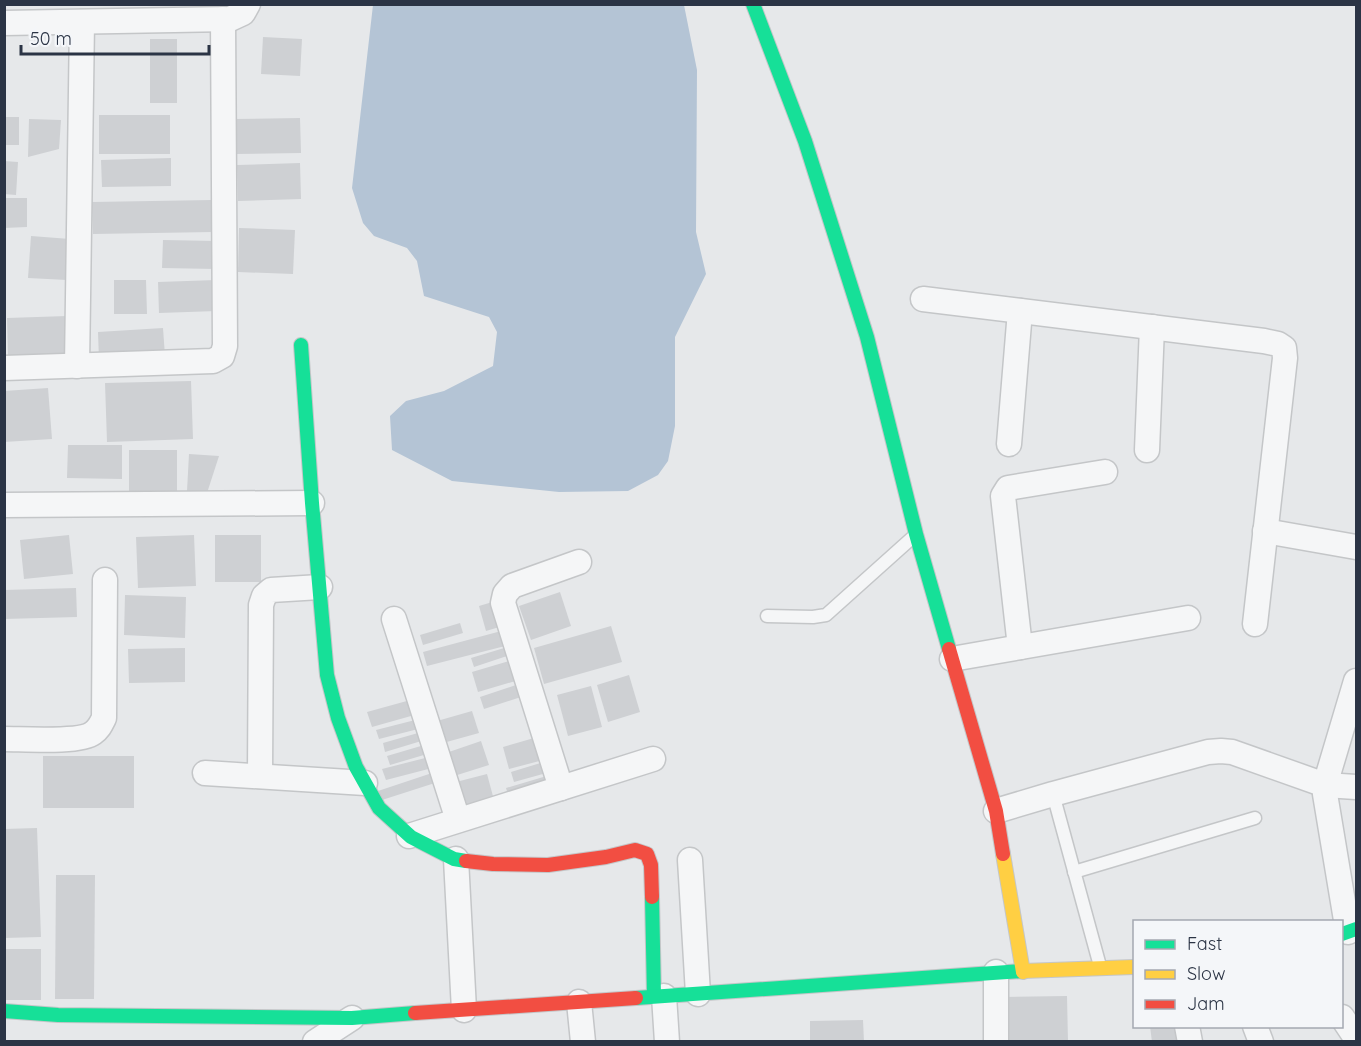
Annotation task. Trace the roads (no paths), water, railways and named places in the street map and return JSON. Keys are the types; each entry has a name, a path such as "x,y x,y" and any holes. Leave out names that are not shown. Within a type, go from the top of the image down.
{"street":[{"path":"4,24 82,22 128,13 230,19 243,13 248,4"},
{"path":"753,4 805,141 867,337 916,534 996,812 1023,972"},
{"path":"4,368 213,361 222,356 225,346 223,19"},
{"path":"77,366 82,22"},
{"path":"923,298 1264,341 1284,348 1285,358 1255,624"},
{"path":"1009,444 1020,310"},
{"path":"1147,450 1152,327"},
{"path":"301,345 327,675 338,718 356,768 379,808 409,836 456,859 493,864 548,865 606,857 635,850 647,855 651,865 659,996 667,1041"},
{"path":"1020,647 1003,495 1008,488 1105,472"},
{"path":"4,505 312,503"},
{"path":"1265,531 1356,547"},
{"path":"561,788 503,603 505,594 512,586 579,562"},
{"path":"4,739 78,739 91,735 99,729 104,718 105,580"},
{"path":"260,776 261,605 264,596 271,590 320,587"},
{"path":"394,618 458,820"},
{"path":"952,659 1188,618"},
{"path":"1348,931 1325,785 1356,681"},
{"path":"996,812 1053,794 1197,755 1221,751 1232,752 1325,785 1356,787"},
{"path":"409,836 653,759"},
{"path":"205,773 365,783"},
{"path":"456,859 464,1010"},
{"path":"690,860 698,994"},
{"path":"4,1011 58,1015 352,1018 996,972 1133,967"},
{"path":"996,972 996,1041"},
{"path":"579,1002 583,1041"},
{"path":"315,1041 352,1018"},
{"path":"1343,1020 1356,1038"}],"lane":[{"path":"767,615 813,617 826,615 916,534"},
{"path":"1053,794 1101,968"},
{"path":"1074,872 1255,818"}],"water":[{"path":"373,5 684,5 697,70 696,232 706,274 675,337 675,426 668,461 658,475 628,491 559,492 452,481 392,450 390,416 406,401 444,391 493,366 497,332 489,317 424,296 417,261 407,248 374,236 363,223 352,188"}]}
